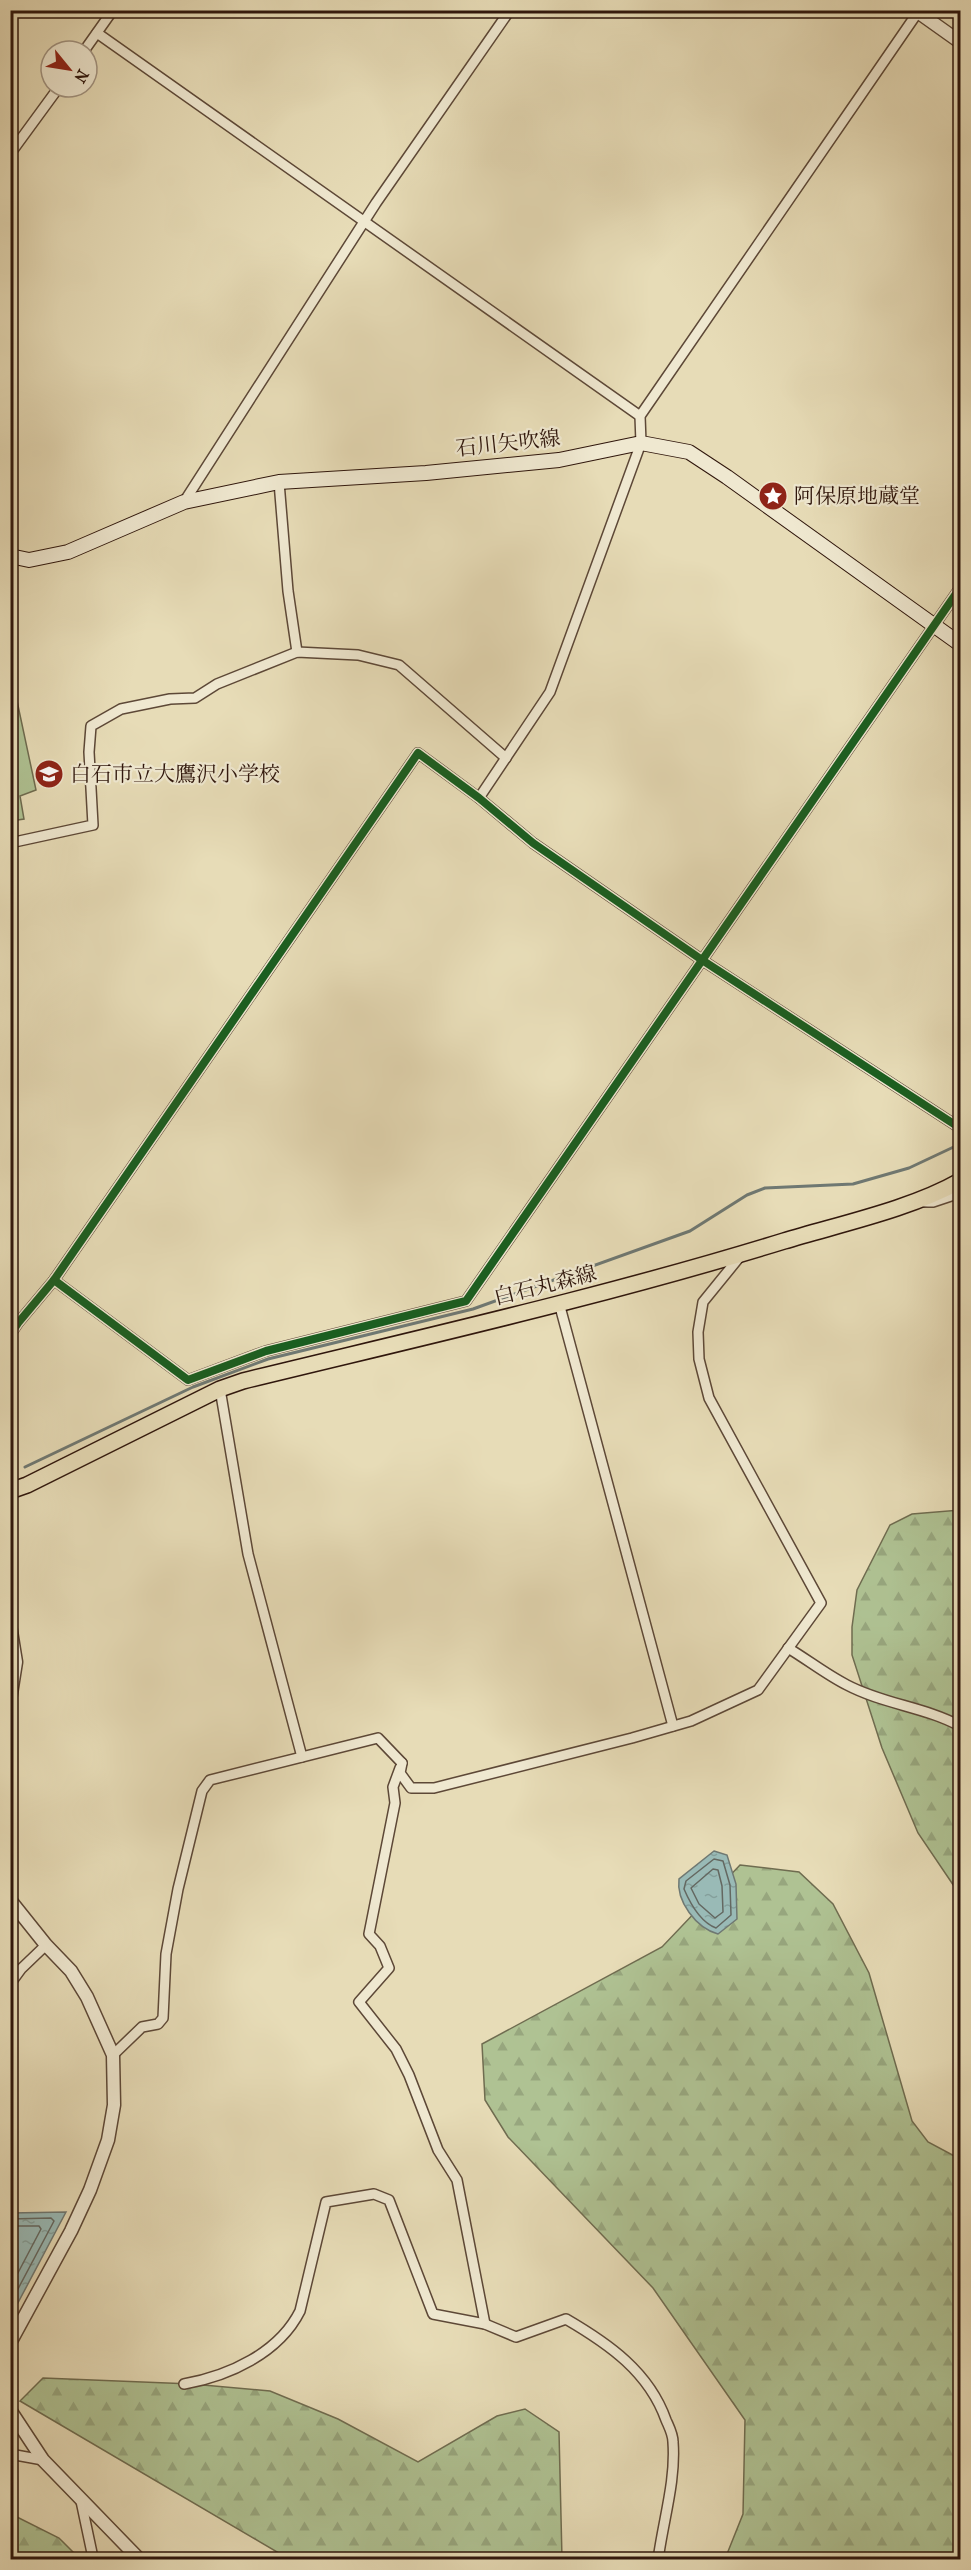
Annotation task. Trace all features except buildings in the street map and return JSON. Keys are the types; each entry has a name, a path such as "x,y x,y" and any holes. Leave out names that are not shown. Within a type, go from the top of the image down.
{"main road":[{"name":"石川矢吹線","path":"10,556 29,560 68,552 184,502 279,482 426,473 559,460 641,443 689,452 960,644"},
{"name":"白石丸森線","path":"10,1491 27,1485 220,1389 742,1254 916,1199 960,1180"}],"street":[{"path":"93,39 112,10"},
{"path":"184,502 363,222 510,10"},
{"path":"479,798 550,692 641,443 640,416 916,11 960,42"},
{"path":"98,33 640,416"},
{"path":"10,154 49,99"},
{"path":"279,482 288,591 297,652"},
{"path":"54,1280 188,1380 266,1351 466,1301 960,588"},
{"path":"10,843 93,825 89,752 91,726 121,709 170,699 195,698 217,684 297,652 358,655 399,665 506,758"},
{"path":"10,1335 54,1280 418,753 479,798 533,843 702,960 960,1128"},
{"path":"916,1199 918,1202 933,1202 960,1193"},
{"path":"402,1763 400,1773 411,1788 434,1788 691,1721 758,1690 821,1603 709,1398 699,1359 698,1332 703,1302 742,1254"},
{"path":"559,1303 673,1726"},
{"path":"220,1389 248,1554 302,1757"},
{"path":"10,1625 16,1662 10,1700"},
{"path":"788,1648 848,1686 898,1704 928,1711 960,1726"},
{"path":"113,2055 142,2027 158,2024 163,2018 166,1954 178,1888 204,1786 210,1780 378,1738 402,1763"},
{"path":"402,1763 393,1786 395,1803 369,1934 380,1946 389,1968 359,2002 396,2049 409,2075 438,2150 457,2180 485,2324"},
{"path":"10,2343 71,2231 108,2140 114,2105 113,2055 81,1988 71,1971 12,1904"},
{"path":"10,1984 21,1969 46,1945"},
{"path":"184,2384 199,2381 248,2363 266,2351 293,2325 300,2311 326,2202 374,2194 389,2200 433,2314 485,2324 516,2337 566,2319 612,2348 645,2381 659,2399 674,2439 673,2464 658,2559"},
{"path":"10,2410 43,2460 140,2559"},
{"path":"10,2454 43,2460"},
{"path":"81,2501 92,2553 91,2559"}],"green space":[{"path":"10,668 36,790 20,796 24,819 11,821"},
{"path":"960,1510 960,1895 918,1833 882,1748 852,1655 852,1627 857,1590 890,1525 912,1514"},
{"path":"740,1865 799,1872 833,1904 869,1973 912,2121 928,2142 960,2159 960,2559 725,2559 743,2514 745,2420 653,2288 508,2137 485,2100 482,2044 662,1947"},
{"path":"43,2378 192,2384 270,2391 338,2419 418,2462 497,2416 525,2409 559,2432 562,2559 289,2559 20,2401"},
{"path":"11,2514 59,2538 80,2559 11,2559"}],"water":[{"path":"714,1851 727,1855 736,1884 737,1919 718,1934 695,1920 684,1904 679,1887 679,1879"},
{"path":"66,2212 11,2316 11,2213"}],"waterway":[{"path":"25,1467 193,1387 268,1359 473,1309 690,1231 747,1195 765,1188 853,1184 909,1168 960,1144"}],"cycle path":[{"path":"54,1280 188,1380 266,1351 466,1301 960,588"},
{"path":"10,1335 54,1280 418,753 479,798 533,843 702,960 960,1128"}],"place":[{"name":"阿保原地蔵堂","path":"773,496"},
{"name":"白石市立大鷹沢小学校","path":"49,774"}]}
